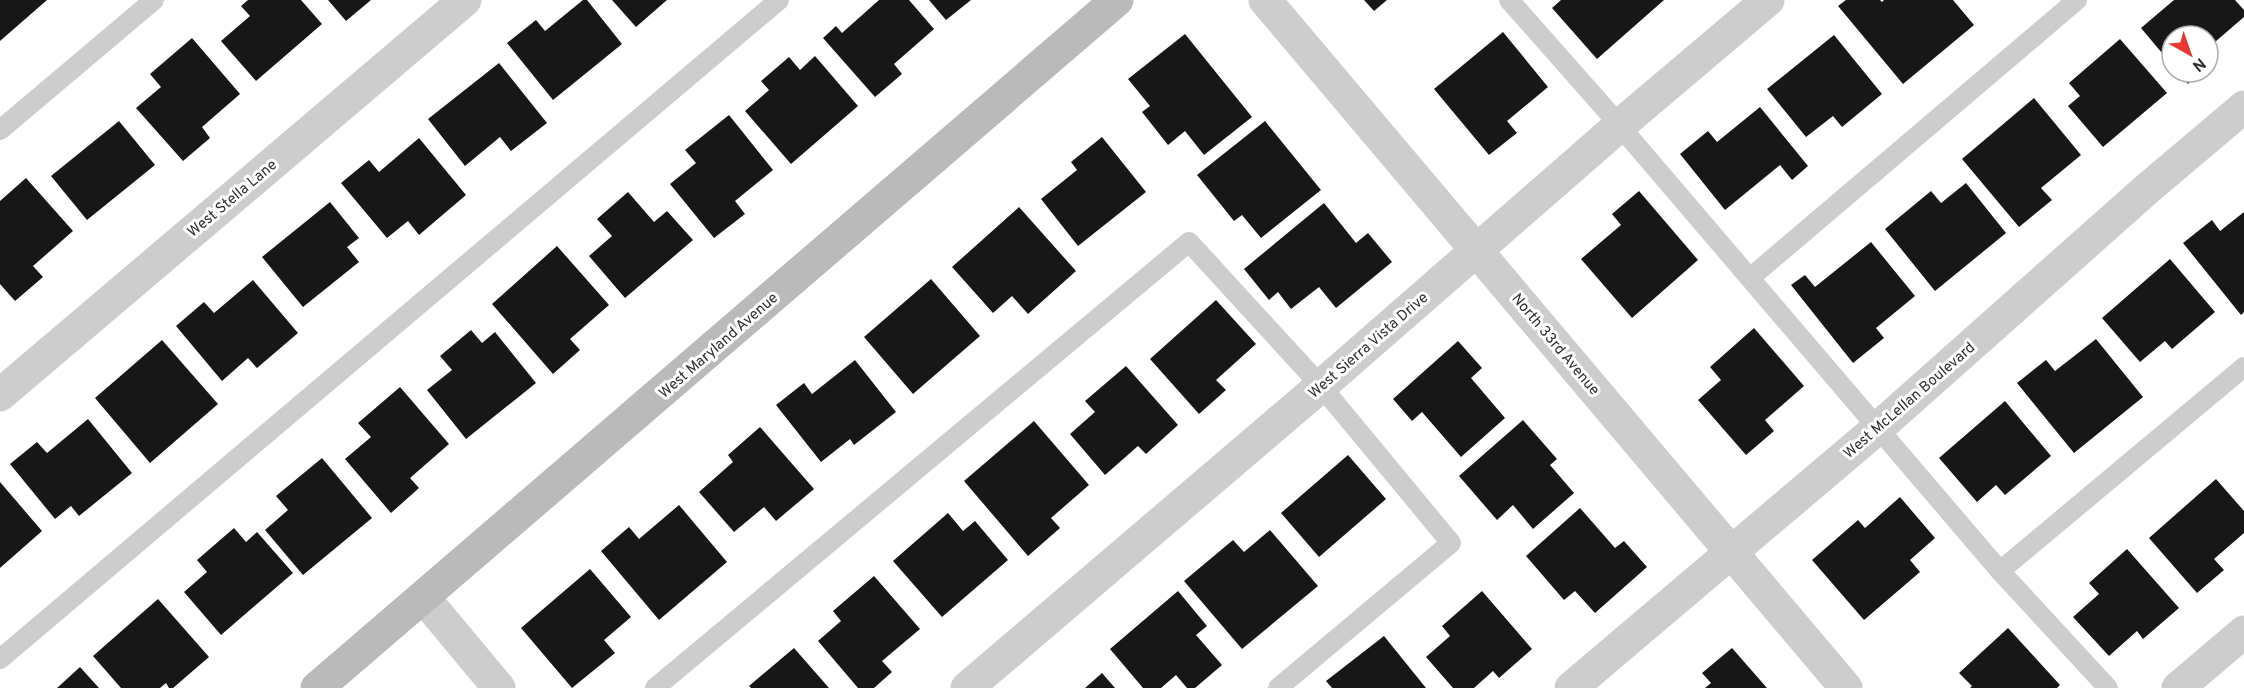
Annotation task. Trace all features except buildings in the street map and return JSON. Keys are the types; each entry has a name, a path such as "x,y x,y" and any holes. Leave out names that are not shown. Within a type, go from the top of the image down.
{"street":[{"name":"West Stella Lane","path":"0,395 465,0"},
{"name":"West Maryland Avenue","path":"317,688 1117,0"},
{"name":"North 33rd Avenue","path":"1265,0 1846,688"},
{"name":"West Sierra Vista Drive","path":"967,688 1322,386 1619,126 1768,0"},
{"name":"West McLellan Boulevard","path":"1570,688 1878,428 2147,189 2244,107"},
{"path":"424,598 499,688"},
{"path":"2178,688 2244,632"}],"lane":[{"path":"0,130 154,0"},
{"path":"0,659 779,0"},
{"path":"1509,0 2000,571 2108,688"},
{"path":"1750,278 2077,0"},
{"path":"655,688 1189,242 1322,386 1451,543 1278,688"},
{"path":"2000,571 2244,367"}]}
